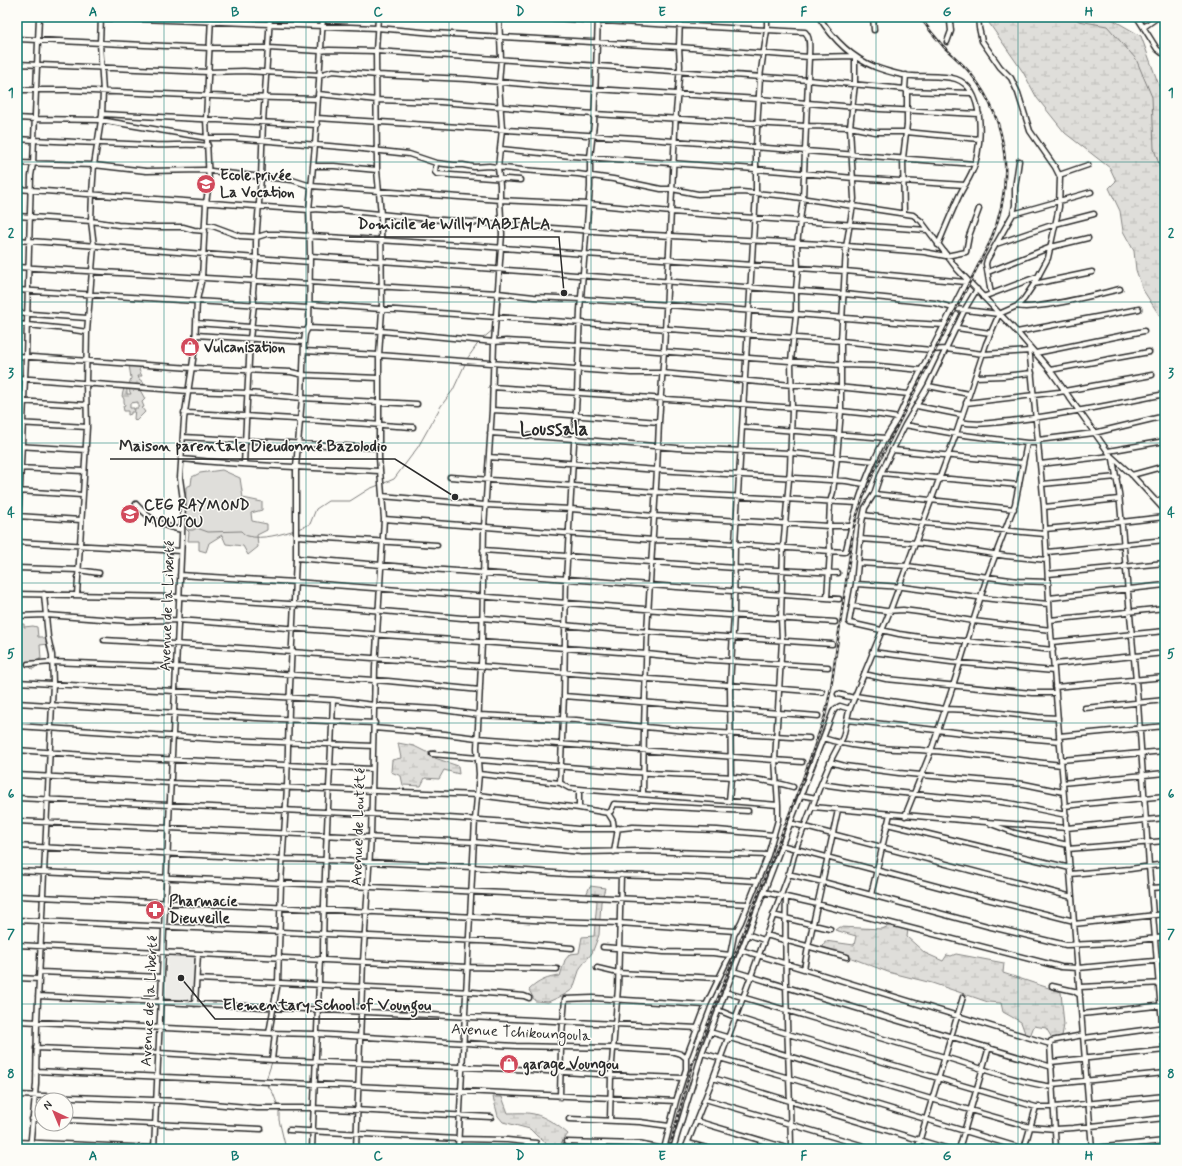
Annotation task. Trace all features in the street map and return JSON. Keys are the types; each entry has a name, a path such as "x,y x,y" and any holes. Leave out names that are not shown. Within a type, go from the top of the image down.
{"street":[{"path":"17,551 19,446 23,424 32,190 31,176 37,90 39,17"},
{"path":"87,17 210,20 377,28 434,33 679,47 809,57 855,56"},
{"path":"77,595 80,520 87,427 87,318 94,246 91,220 92,194 94,165 102,114 103,92 100,43 101,17"},
{"path":"244,464 250,339 254,304 253,292 260,207 270,17"},
{"path":"269,1033 278,982 282,859 287,787 289,698 297,536 296,467 304,375 304,342 307,330 309,306 309,210 317,118 323,17"},
{"name":"Avenue de Loutété","path":"356,1149 362,987 369,887 372,814 372,769 375,723 377,635 384,519 379,448 379,355 382,310 382,240 377,170 376,50 378,17"},
{"path":"458,1149 472,867 479,774 477,738 482,643 485,505 492,410 498,270 502,248 498,168 502,129 499,17"},
{"path":"537,17 598,19 680,26 805,32 809,38 803,198 797,244 798,268 796,314 791,361 792,409 790,478 783,548 781,618 782,640 775,760 778,820 768,855 741,922 735,931 730,955 706,1005 686,1058 686,1069 669,1126 664,1149 638,1144 566,1142"},
{"path":"643,794 644,727 651,561 655,516 677,94 680,71 680,17"},
{"path":"729,801 731,778 730,685 736,568 735,544 746,381 748,311 751,287 756,193 757,123 760,77 767,30 767,17"},
{"path":"819,17 833,37 844,48 874,67 906,75 946,76 958,80 971,93 977,105 979,114 979,139 975,164 938,244"},
{"path":"873,17 874,30"},
{"path":"947,42 951,31 950,22 952,17"},
{"path":"310,256 844,294 935,303 953,308 999,314 1017,306 1034,284 1048,258 1059,207 1059,175 1030,131 1018,93 1011,78 1000,67 982,41 978,17"},
{"path":"1137,17 1157,49 1162,53 1165,53"},
{"path":"1144,27 1158,17"},
{"path":"1162,17 1165,22"},
{"path":"560,783 564,696 566,579 569,555 578,345 591,176 590,157 593,136 598,19"},
{"name":"Avenue de la Liberté","path":"154,1148 182,551 183,500 180,478 184,413 196,335 197,300 202,278 206,203 210,183 206,119 210,20"},
{"path":"17,39 209,48 268,48 320,51 376,50 808,80 906,90 971,93"},
{"path":"827,598 830,551 830,502 837,458 841,411 841,341 846,247 853,206 850,127 855,84 855,56"},
{"path":"17,64 208,72 244,71 319,75 333,71 377,76 467,79 595,90 759,99 979,114"},
{"path":"904,212 903,158 907,110 906,75"},
{"path":"17,90 318,99"},
{"path":"318,94 377,100 410,100 594,114 806,126 850,127 875,132 906,132 979,139"},
{"path":"102,114 316,125"},
{"path":"17,118 100,120 207,138 263,140 378,150 409,154 436,163 454,166 489,166 578,174 698,194 742,192 803,198 904,212 913,215 917,217 967,281 977,289 1050,370 1112,457 1132,475 1165,511"},
{"path":"317,118 502,129 538,133 756,147 975,164"},
{"path":"17,140 185,146 196,144 208,146"},
{"path":"501,149 853,178 965,185"},
{"path":"991,294 986,264 1013,214 1015,205 1015,183 1019,161"},
{"path":"17,163 94,165 146,171 208,170 292,180 312,186 500,200 589,204 671,212 849,223 927,230"},
{"path":"436,163 435,172 437,174 520,180"},
{"path":"1059,175 1088,165"},
{"path":"313,166 334,166 377,170"},
{"path":"17,189 260,207 309,210 318,209 329,211 340,210 502,225 797,244 821,244 924,252 946,256 966,252 969,236 979,210"},
{"path":"1013,214 1091,192"},
{"path":"996,244 1055,224 1094,214"},
{"path":"17,216 91,220 118,225 183,227 205,232"},
{"path":"206,225 226,230 237,235 257,237 267,234 278,234 382,240 845,271 967,281"},
{"path":"988,272 1051,247 1088,238"},
{"path":"17,240 310,262"},
{"path":"17,267 498,293 534,297 581,299 908,323 944,324"},
{"path":"1034,284 1092,272"},
{"path":"983,297 1039,276"},
{"path":"384,519 653,540 845,551 857,503 874,461 898,418 967,281"},
{"path":"977,289 965,309 928,386 905,425 881,473 874,494 865,508 860,539 856,584 849,622 899,634 920,637 1052,650"},
{"path":"1017,306 1025,308 1056,303 1120,289"},
{"path":"17,290 496,317 841,341 931,350 946,348 983,354 1030,351"},
{"path":"1017,332 1138,309"},
{"path":"17,313 87,318"},
{"path":"685,1149 766,935 796,848 806,826 830,762 843,737 850,709 924,523 975,377 979,370 990,334 999,314"},
{"path":"196,323 307,330 381,332 494,342 506,341 578,345 921,370"},
{"path":"17,324 87,332"},
{"path":"957,328 990,334"},
{"path":"1036,353 1144,331"},
{"path":"196,335 304,342"},
{"path":"1029,346 1044,507 1052,650 1092,1149"},
{"path":"304,351 631,373 662,373 909,394"},
{"path":"1050,370 1149,352"},
{"path":"17,356 191,368 291,372 304,375 379,378"},
{"path":"975,377 1032,373"},
{"path":"966,403 1065,391 1152,375"},
{"path":"17,378 188,391 248,393 302,398 418,404"},
{"path":"928,386 969,394"},
{"path":"492,387 744,404 792,409 841,411 898,418"},
{"path":"960,422 974,423 1036,418 1079,412 1165,394"},
{"path":"17,401 86,405"},
{"path":"917,406 962,415"},
{"path":"492,410 659,422"},
{"path":"184,413 413,427"},
{"path":"905,425 956,434 1027,443 1094,433 1165,416"},
{"path":"17,424 87,427"},
{"path":"743,427 886,438"},
{"path":"490,433 658,446 791,453 874,461"},
{"path":"183,437 379,448"},
{"path":"1108,451 1165,441"},
{"path":"905,816 938,730 987,577 1014,509 1027,443"},
{"path":"19,446 86,450"},
{"path":"893,450 1023,463"},
{"path":"489,457 657,470 846,481 864,484"},
{"path":"1040,464 1112,457"},
{"path":"1112,457 1117,477 1122,522 1134,656 1144,775 1153,915 1159,984 1163,1005 1165,1060"},
{"path":"182,459 244,464 380,471"},
{"path":"1132,475 1165,466"},
{"path":"19,468 84,471"},
{"path":"881,473 1019,485"},
{"path":"450,477 656,492 857,503"},
{"path":"1042,484 1117,477"},
{"path":"19,491 82,496"},
{"path":"874,494 1014,509"},
{"path":"382,496 485,505 571,509 655,516 851,526"},
{"path":"1156,501 1165,498"},
{"path":"1044,507 1119,499"},
{"path":"136,504 144,514 155,522 166,527 182,530"},
{"path":"864,515 924,523 1005,530 1045,531 1165,517"},
{"path":"18,516 80,520"},
{"path":"297,536 437,545"},
{"path":"860,539 962,548 995,555 1047,560"},
{"path":"1047,552 1165,540"},
{"path":"17,542 80,544 182,551"},
{"path":"483,550 736,568 838,573"},
{"path":"296,558 782,596 839,599"},
{"path":"858,563 907,566 1018,581 1048,582"},
{"path":"1048,574 1165,563"},
{"path":"17,568 78,570 99,573"},
{"path":"180,575 295,582 835,622"},
{"path":"856,584 899,587 980,598 1049,604"},
{"path":"1049,598 1165,585"},
{"path":"17,594 179,597 482,618 648,632 832,644"},
{"path":"34,1092 53,683 44,594"},
{"path":"852,606 890,611 911,611 973,622 1051,630"},
{"path":"1050,620 1165,608"},
{"path":"17,616 46,615 129,621 178,620 828,668"},
{"path":"1052,642 1165,631"},
{"path":"104,640 376,658 822,692"},
{"path":"872,652 960,663 1054,671"},
{"path":"1054,664 1165,654"},
{"path":"28,664 52,662 176,667 480,690"},
{"path":"864,674 886,679 1032,693 1056,693"},
{"path":"1056,687 1165,677"},
{"path":"17,682 333,700 479,714 810,738"},
{"path":"838,694 945,709 1058,718"},
{"path":"564,696 818,716"},
{"path":"312,1149 333,700"},
{"path":"1085,708 1165,700"},
{"path":"17,703 289,720 375,723"},
{"path":"673,1149 702,1053 823,738 835,709 840,706 850,709"},
{"path":"847,720 1030,739 1060,739 1139,728 1165,726"},
{"path":"17,726 173,736 373,746"},
{"path":"374,728 477,738 802,762"},
{"path":"823,738 860,747 931,750 1061,765"},
{"path":"17,750 172,760 372,769"},
{"path":"1061,760 1165,751"},
{"path":"432,754 561,767 776,782 793,787"},
{"path":"830,762 845,766 922,775 1024,784 1063,792"},
{"path":"1062,783 1165,773"},
{"path":"479,774 560,783 569,788 778,805"},
{"path":"17,775 171,783 478,795 608,813 616,828 614,852"},
{"path":"822,784 849,788 1001,802 1066,815"},
{"path":"578,808 579,789"},
{"path":"801,795 816,798"},
{"path":"1064,806 1165,796"},
{"path":"17,798 372,814 475,820 562,828 616,828 633,826 717,830 774,835"},
{"path":"608,813 611,811 614,804 748,811"},
{"path":"813,807 905,816 1067,828 1165,818"},
{"path":"804,969 838,810"},
{"path":"872,895 890,814"},
{"path":"17,821 474,842 568,851 641,851 768,855"},
{"path":"986,822 1068,847 1165,841"},
{"path":"790,823 833,833 1072,897"},
{"path":"887,824 1070,868"},
{"path":"781,845 1074,922 1165,914"},
{"path":"17,846 472,867 567,874 687,877 757,881"},
{"path":"1070,874 1165,864"},
{"path":"17,871 748,904"},
{"path":"788,874 1066,945 1076,946 1165,937"},
{"path":"610,1120 611,1075 617,999 621,875"},
{"path":"1151,888 1165,887"},
{"path":"764,892 817,904 1061,967 1078,968 1165,960"},
{"path":"17,896 620,923 735,931"},
{"path":"696,1121 790,1149 791,1124 786,987 786,897"},
{"path":"773,915 830,929"},
{"path":"17,920 109,923 164,927 468,941 572,948"},
{"path":"747,934 764,940"},
{"path":"766,935 847,957"},
{"path":"17,945 467,967 558,969"},
{"path":"603,947 664,952 713,952 730,955"},
{"path":"741,950 1051,1042 1163,1027"},
{"path":"195,1004 198,954"},
{"path":"597,968 618,973 718,978"},
{"path":"733,971 951,1036 1052,1064 1085,1058 1164,1050"},
{"path":"40,972 162,977"},
{"path":"17,978 39,979"},
{"path":"197,979 465,992 524,996 529,998"},
{"path":"1080,987 1165,983"},
{"path":"1052,986 1074,991 1080,995"},
{"path":"725,992 1032,1084 1053,1085 1134,1075 1165,1073"},
{"path":"38,996 487,1018 563,1020 698,1028"},
{"path":"916,1149 963,997"},
{"path":"560,1097 564,1001 567,998 617,999 706,1005"},
{"path":"1082,1014 1163,1005"},
{"path":"718,1010 788,1034 1036,1107 1054,1107 1165,1096"},
{"name":"Avenue Tchikoungoula","path":"17,1021 317,1034 516,1046 613,1048 674,1052 681,1054 686,1058"},
{"path":"710,1032 789,1057 1030,1127 1056,1129 1165,1118"},
{"path":"272,1060 275,1033"},
{"path":"1051,1042 1056,1149"},
{"path":"959,1149 989,1047"},
{"path":"36,1048 683,1078"},
{"path":"702,1053 1024,1149 1036,1107"},
{"path":"36,1072 358,1086 560,1097 676,1101"},
{"path":"713,1078 949,1149"},
{"path":"17,1095 34,1096 30,1149"},
{"path":"74,1098 181,1101 257,1108 314,1108 460,1114 491,1117"},
{"path":"705,1099 874,1149"},
{"path":"569,1119 640,1122 669,1126"},
{"path":"74,1120 261,1129"},
{"path":"289,1130 458,1139 507,1140 536,1143"},
{"path":"1085,1149 1165,1141"},
{"path":"17,1142 177,1149"},
{"path":"688,1143 710,1149"}],"shaded area":[{"path":"168,954 197,956 194,1003 165,1000"}],"green space":[{"path":"992,17 1108,17 1141,36 1165,102 1165,324 1143,290 1136,270 1134,251 1123,231 1120,211 1109,188 1116,181 1110,168 1065,133 1037,98 1023,72 989,23"},
{"path":"129,365 142,366 139,370 142,376 138,376 143,382 144,386 148,386 149,390 140,390 145,399 142,402 144,407 142,408 145,412 136,421 134,419 135,408 138,408 138,402 130,403 130,408 134,408 134,412 131,412 131,414 128,415 128,411 124,411 123,406 125,405 122,396 124,388 127,388 127,394 131,394 128,388 131,378"},
{"path":"222,470 240,478 243,498 262,502 262,510 251,513 252,521 267,524 267,530 257,535 258,547 248,555 243,546 226,544 222,535 209,543 206,552 199,550 199,541 188,541 189,532 185,528 186,487 191,485 192,477 200,473"},
{"path":"17,624 24,624 24,627 37,627 38,637 49,637 49,644 40,645 41,659 39,659 39,665 36,665 35,668 32,669 27,664 17,665"},
{"path":"398,743 414,746 426,752 436,750 435,758 458,766 459,774 444,770 439,779 425,778 421,786 403,785 401,776 391,772 392,760 401,758"},
{"path":"590,886 605,888 601,902 599,935 592,953 580,968 573,989 548,1002 535,1001 529,990 543,980 560,976 565,960 570,954 579,953 582,937 594,936 597,901 586,895"},
{"path":"891,925 908,929 907,937 925,953 943,961 947,955 951,956 956,954 1004,963 1003,973 1061,992 1064,1025 1062,1036 1052,1038 1046,1028 1034,1026 1030,1036 1026,1036 1021,1022 1003,1012 1001,1003 988,1002 932,983 888,972 823,947 825,941 854,945 856,936 835,930 839,927 882,929"},
{"path":"493,1097 502,1097 508,1113 534,1114 543,1117 556,1125 568,1134 561,1143 572,1149 547,1149 546,1143 530,1129 503,1122 498,1116"}],"waterway":[{"path":"1073,17 1079,21 1107,26 1136,59 1152,97 1154,149 1165,182"},
{"path":"499,316 501,296"},
{"path":"498,325 499,319"},
{"path":"481,340 494,329"},
{"path":"467,359 479,342"},
{"path":"382,484 394,479 418,447 441,406 453,390 466,362"},
{"path":"298,529 310,524 316,509 328,501 350,501 369,489 379,485"},
{"path":"188,530 197,528 208,532 241,531 247,536 254,537 272,536 295,530"},
{"path":"271,1041 272,1047"},
{"path":"266,1080 272,1062"},
{"path":"266,1083 273,1093 278,1106"},
{"path":"279,1109 279,1120 286,1149"}],"railway":[{"path":"669,1149 692,1065 803,779 825,716 831,688 854,526 861,503 876,468 990,242 998,220 1003,199 1005,177 1004,155 1001,134 994,113 984,93 971,74 943,46 920,17"}],"place":[{"name":"Ecole privée La Vocation","path":"206,184"},
{"name":"Domicile de Willy MABIALA","path":"564,293"},
{"name":"Vulcanisation","path":"190,347"},
{"name":"Maison parentale Dieudonné Bazolodio","path":"455,497"},
{"name":"CEG RAYMOND MOUTOU","path":"130,514"},
{"name":"Pharmacie Dieuveille","path":"155,910"},
{"name":"Elementary School of Voungou","path":"181,978"},
{"name":"garage Voungou","path":"509,1064"}],"district":[{"name":"Loussala","path":"554,428"}]}
